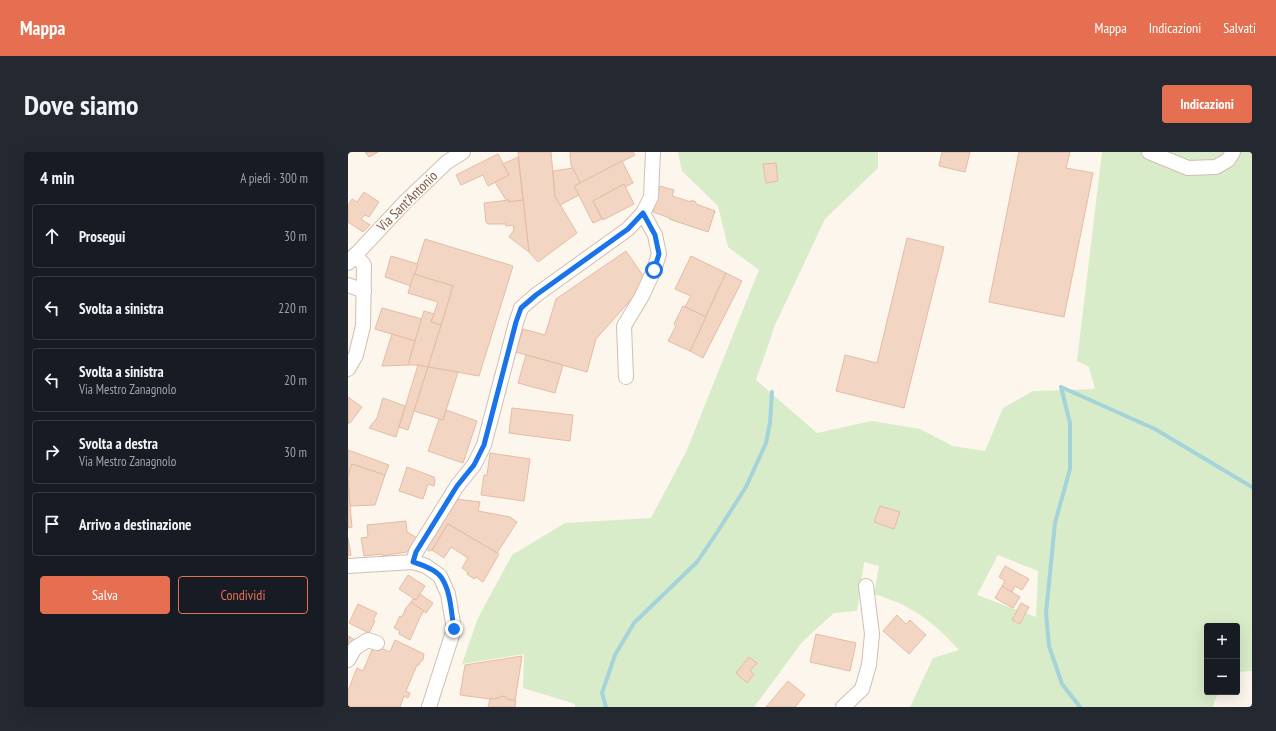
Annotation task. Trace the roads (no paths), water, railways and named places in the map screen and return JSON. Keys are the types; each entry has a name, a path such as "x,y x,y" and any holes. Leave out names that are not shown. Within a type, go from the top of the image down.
{"street":[{"name":"Via Sant'Antonio","path":"348,369 356,355 363,326 364,265 352,259 406,201 447,162 463,152"},
{"path":"413,562 416,552 457,486 474,465 484,445 521,308 536,295 628,229 643,213 651,197 653,152"},
{"path":"1149,152 1188,168 1216,167 1228,160 1233,152"},
{"path":"626,377 624,326 642,296 659,254 655,235 643,213"},
{"path":"348,285 364,291"},
{"path":"348,566 413,562 426,566 440,576 448,594 454,629 429,707"},
{"path":"843,707 862,689 869,665 872,634 866,586"},
{"path":"348,660 356,648 368,640 377,643"}],"waterway":[{"path":"1061,387 1070,423 1070,469 1055,523 1046,613 1049,646 1062,684 1080,707"},
{"path":"1061,387 1155,429 1252,487"},
{"path":"606,707 602,693 615,655 634,623 697,562 746,487 766,443 770,423 772,392"}]}
